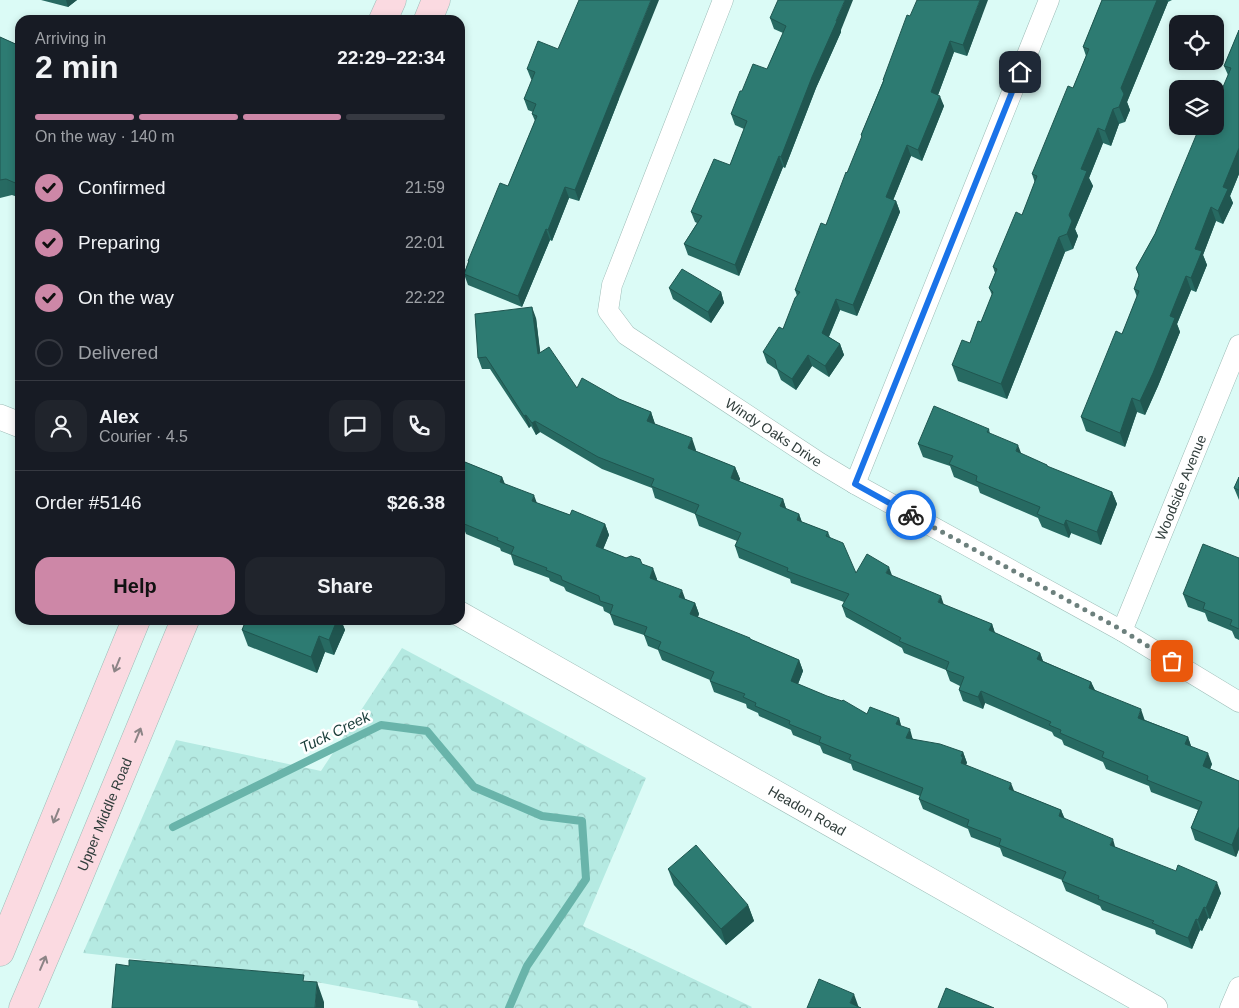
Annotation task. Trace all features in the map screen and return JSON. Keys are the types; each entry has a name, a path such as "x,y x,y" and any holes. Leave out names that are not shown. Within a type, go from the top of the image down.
{"main road":[{"path":"385,15 392,0"},
{"path":"430,15 436,0"},
{"path":"0,952 134,625"},
{"name":"Upper Middle Road","path":"23,1008 183,625"}],"street":[{"name":"Windy Oaks Drive","path":"723,0 612,285 608,311 626,335 820,463 1122,630 1239,702"},
{"path":"855,484 1049,0"},
{"name":"Woodside Avenue","path":"1122,630 1239,346"},
{"path":"0,417 15,423"},
{"name":"Headon Road","path":"465,617 1155,1008"},
{"path":"1230,1008 1239,987"}],"green space":[{"path":"402,648 646,778 583,926 751,1008 419,1008 417,1001 285,976 83,953 176,740 321,771"}],"building":[{"path":"579,0 651,0 575,190 565,187 518,296 465,274 465,271 500,183 508,186 537,116 532,114 536,104 524,99 535,72 527,69 538,41 558,49"},
{"path":"778,0 845,0 735,265 684,244 702,216 691,212 714,159 730,165 747,121 731,114 740,91 742,91 753,64 767,69 786,26 770,18"},
{"path":"917,0 980,0 963,45 950,41 931,92 940,96 918,150 907,145 886,197 896,201 853,305 836,299 822,333 840,344 825,366 808,355 792,379 777,369 775,360 763,352 779,327 783,329 795,298 800,292 795,290 821,223 826,225 884,80 907,15 910,16"},
{"path":"1102,0 1157,0 1121,88 1124,94 1119,107 1113,109 1105,131 1098,128 1081,169 1087,171 1069,215 1072,221 1067,234 1059,237 1001,384 952,365 962,340 970,343 978,321 981,322 993,292 989,288 997,269 993,267 1016,212 1022,215 1037,176 1032,174 1068,86 1073,88 1089,49 1083,47"},
{"path":"1239,30 1239,148 1223,187 1228,189 1218,211 1211,207 1195,249 1202,251 1191,278 1186,276 1170,316 1175,318 1153,373 1140,401 1132,398 1120,433 1081,417 1116,331 1122,334 1139,291 1134,289 1139,275 1136,268 1155,234 1196,135 1224,135 1224,85 1231,68 1224,66"},
{"path":"0,37 15,44 15,183 6,179 0,180"},
{"path":"682,269 721,292 708,312 669,288"},
{"path":"532,307 538,354 549,347 577,388 582,378 619,399 651,412 647,421 692,438 688,448 735,467 731,478 783,499 780,506 799,514 797,520 828,532 826,536 843,543 856,573 867,554 889,567 886,573 941,596 938,602 992,624 989,630 1040,653 1037,659 1091,682 1089,688 1141,709 1138,718 1188,737 1185,744 1208,753 1203,766 1239,781 1239,827 1232,845 1191,828 1202,802 1147,780 1148,776 1102,757 1104,752 1060,733 1061,730 1049,725 1051,722 981,691 978,697 959,690 964,677 946,670 949,662 899,641 901,638 842,606 849,594 787,571 788,568 735,546 741,533 695,514 699,505 651,486 654,479 598,457 535,421 532,423 526,415 524,416 486,357 478,358 475,314"},
{"path":"934,406 989,429 987,432 1018,445 1016,451 1047,466 1112,492 1097,532 1066,520 1064,525 1037,514 1040,507 976,481 977,476 949,464 953,456 918,444"},
{"path":"465,462 502,477 500,482 534,495 532,501 570,515 572,510 605,524 596,546 626,558 631,556 640,559 642,564 653,568 650,578 682,590 679,597 695,603 690,614 799,660 791,681 827,696 843,700 867,714 870,707 899,718 896,724 910,729 906,738 940,744 963,752 961,763 1011,783 1009,789 1061,810 1059,816 1113,839 1110,845 1176,871 1178,865 1217,882 1206,908 1204,907 1198,920 1196,919 1188,938 1152,923 1154,921 1098,899 1099,896 1062,881 1066,872 999,845 1001,839 967,826 969,820 919,799 923,788 849,759 851,755 819,742 821,737 789,724 790,721 755,706 756,703 743,697 745,694 710,681 714,672 658,649 661,642 644,635 647,627 610,614 613,605 600,601 599,596 562,580 561,576 546,570 547,568 511,554 514,547 497,540 498,538 465,524"},
{"path":"1239,477 1239,490 1234,488"},
{"path":"1203,544 1239,558 1239,629 1230,625 1232,620 1203,609 1205,603 1183,594"},
{"path":"244,625 335,625 329,640 319,636 311,657 242,630"},
{"path":"696,845 748,905 721,929 668,869"},
{"path":"129,960 304,975 303,981 317,982 315,1008 112,1008 116,964 129,966"},
{"path":"819,979 854,994 850,1003 861,1008 807,1008"},
{"path":"946,988 994,1008 938,1008"}],"waterway":[{"name":"Tuck Creek","path":"173,827 381,725 427,731 474,787 542,816 582,821 586,879 527,966 509,1008"}],"way so far":[{"path":"911,515 1122,630 1172,661"}],"route":[{"path":"911,515 855,484 1020,72"}]}
